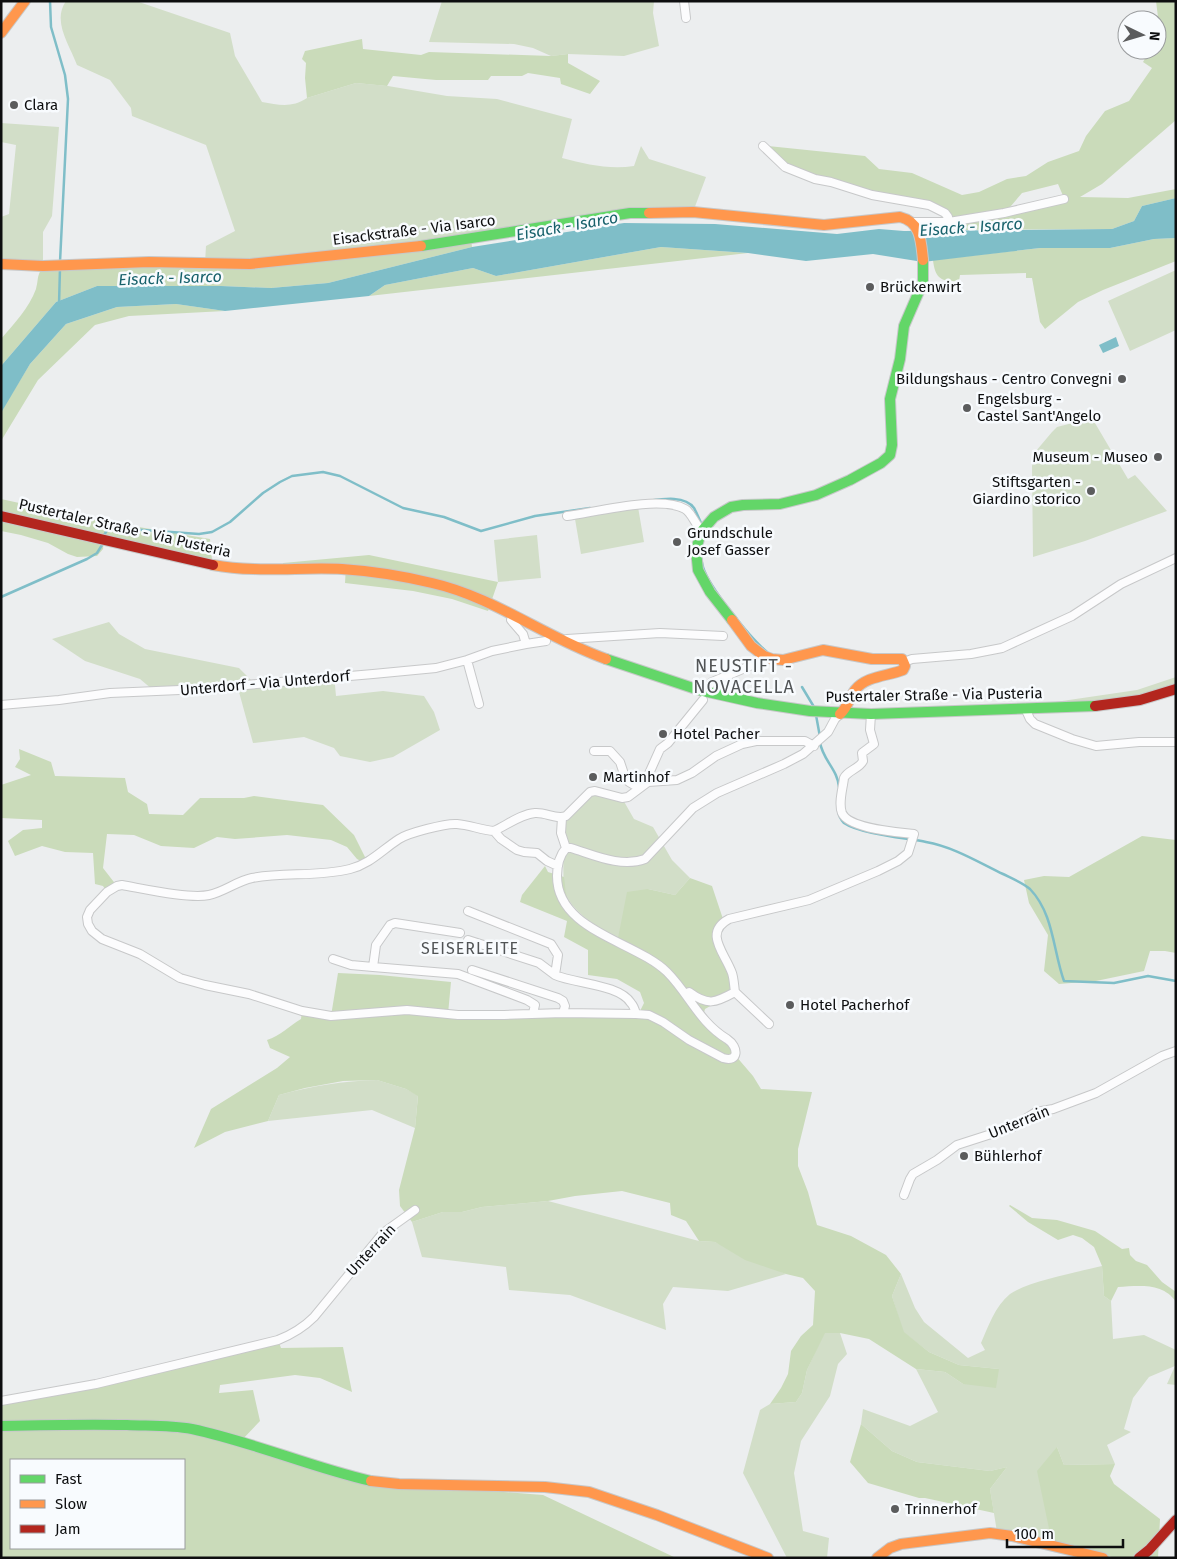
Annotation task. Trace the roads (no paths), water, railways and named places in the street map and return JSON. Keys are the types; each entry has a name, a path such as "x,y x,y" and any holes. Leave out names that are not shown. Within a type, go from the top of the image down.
{"street":[{"path":"1,33 25,1"},
{"path":"684,1 686,18"},
{"path":"763,146 785,166 815,178 872,196 928,205 945,213 949,222"},
{"name":"Eisackstraße - Via Isarco","path":"1,264 43,266 149,262 250,264 453,241 630,213 664,211 720,214 824,224 900,217 908,219 916,225 1004,213 1064,199"},
{"path":"904,662 902,659 897,658 885,660 872,659 829,651 817,651 786,660 771,659 763,655 744,638 703,581 698,569 696,555 697,541 702,530 718,513 741,505 781,504 833,489 859,476 889,456 892,447 890,396 900,359 905,322 922,286 924,274 916,225"},
{"path":"567,516 642,504 669,504 683,508 702,530"},
{"name":"Pustertaler Straße - Via Pusteria","path":"1,516 230,568 258,570 342,569 412,578 459,591 513,614 586,652 627,667 699,690 758,703 815,712 871,714 1100,706 1140,700 1176,689"},
{"path":"904,662 912,659 992,651 1007,646 1072,616 1121,584 1176,558"},
{"path":"513,614 511,620 523,634 526,644"},
{"path":"568,639 660,632 722,639 735,624"},
{"name":"Unterdorf - Via Unterdorf","path":"1,705 110,693 226,688 253,684 403,672 436,668 492,651 546,641"},
{"path":"708,686 712,682 757,663 763,655"},
{"path":"466,660 479,704"},
{"path":"566,848 602,858 627,862 645,859 693,808 717,793 784,764 814,746 828,732 835,719 847,709 855,690 862,684 903,670 904,662"},
{"path":"648,782 647,778 660,749 668,743 704,700"},
{"path":"1026,708 1030,719 1035,724 1096,746 1139,742 1176,742"},
{"path":"770,1024 735,992 733,974 716,937 717,929 729,919 809,900 898,861 908,853 914,834 860,825 847,819 842,814 840,807 846,774 861,765 863,760 862,753 874,744 870,730 871,714"},
{"path":"494,831 534,813 562,818 590,792 595,791 622,798 628,797 648,782 677,780 692,773 716,756 742,744 756,741 806,741 814,746"},
{"path":"594,751 610,751 620,762 629,782 638,788"},
{"path":"562,818 561,833 566,848"},
{"path":"558,866 547,861 537,853 517,850 501,839 494,831 470,826 445,824 409,834 366,863 350,869 316,874 250,878 208,895 193,896 122,885 117,886 107,892 90,910 87,918 92,931 102,939 140,954 180,978 249,994 314,1014 331,1016 407,1010 458,1015 563,1012 648,1015 664,1022 689,1040 723,1058 732,1058 735,1055 736,1049 734,1044 715,1032 702,1019 667,972 638,950 606,937 577,917 557,887 558,866 566,848"},
{"path":"468,911 552,944 558,955 555,975"},
{"path":"373,967 376,945 390,924 395,923 460,933"},
{"path":"468,940 539,963 555,975 565,979 611,989 620,993 631,1002 636,1014"},
{"path":"333,959 351,965 458,974 527,1000 535,1006 533,1013"},
{"path":"472,970 558,998 564,1001 563,1012"},
{"path":"685,994 689,992 700,1000 710,1002 721,1000 735,992"},
{"name":"Unterrain","path":"904,1195 913,1174 937,1160 956,1145 1013,1127 1036,1112 1053,1109 1096,1093 1162,1056 1176,1051"},
{"name":"Unterrain","path":"1,1401 96,1384 278,1340 291,1335 303,1328 314,1317 383,1232 415,1210"},
{"path":"1,1426 74,1424 168,1426 190,1429 240,1441 332,1472 374,1482 545,1487 589,1492 657,1515 768,1558"},
{"path":"1139,1558 1145,1554 1165,1529 1176,1520"},
{"path":"876,1558 890,1548 901,1544 990,1533 1012,1536 1103,1558"}],"water":[{"path":"1176,198 1176,238 1154,239 1110,248 1040,248 923,262 873,254 806,261 748,253 661,247 496,276 473,268 385,285 369,296 225,311 176,304 117,307 66,324 30,364 1,413 1,366 56,302 97,286 271,288 328,283 472,247 624,223 715,224 837,234 879,229 904,231 1112,229 1134,221 1142,206"},
{"path":"1116,337 1119,346 1103,353 1099,345"}],"waterway":[{"path":"50,1 51,27 65,75 68,99 60,262"},
{"path":"59,305 60,268"},
{"path":"104,535 108,529 115,528 199,534 212,532 230,522 263,493 280,482 292,476 323,472 340,476 403,508 444,517 481,531 535,516 590,508"},
{"path":"648,501 660,499 685,501 694,508 701,523"},
{"path":"703,540 701,560 713,587 731,612 767,652"},
{"path":"1,597 87,559 97,553 102,545"},
{"path":"802,687 814,707"},
{"path":"816,715 820,737"},
{"path":"820,742 821,748 836,775 839,787"},
{"path":"838,810 843,822 851,827 872,833 946,847 1030,889 1044,910 1064,981 1114,983 1148,976 1176,981"}],"place":[{"name":"Clara","path":"14,105"},
{"name":"Brückenwirt","path":"870,287"},
{"name":"Bildungshaus - Centro Convegni","path":"1122,379"},
{"name":"Engelsburg - Castel Sant'Angelo","path":"967,408"},
{"name":"Museum - Museo","path":"1158,457"},
{"name":"Stiftsgarten - Giardino storico","path":"1091,491"},
{"name":"Grundschule Josef Gasser","path":"677,542"},
{"name":"Hotel Pacher","path":"663,734"},
{"name":"Martinhof","path":"593,777"},
{"name":"Hotel Pacherhof","path":"790,1005"},
{"name":"Bühlerhof","path":"964,1156"},
{"name":"Trinnerhof","path":"895,1509"}],"district":[{"name":"NEUSTIFT - NOVACELLA","path":"744,676"},
{"name":"SEISERLEITE","path":"470,948"}],"water label":[{"name":"Eisack - Isarco","path":"567,226"},
{"name":"Eisack - Isarco","path":"971,227"},
{"name":"Eisack - Isarco","path":"170,278"}]}
